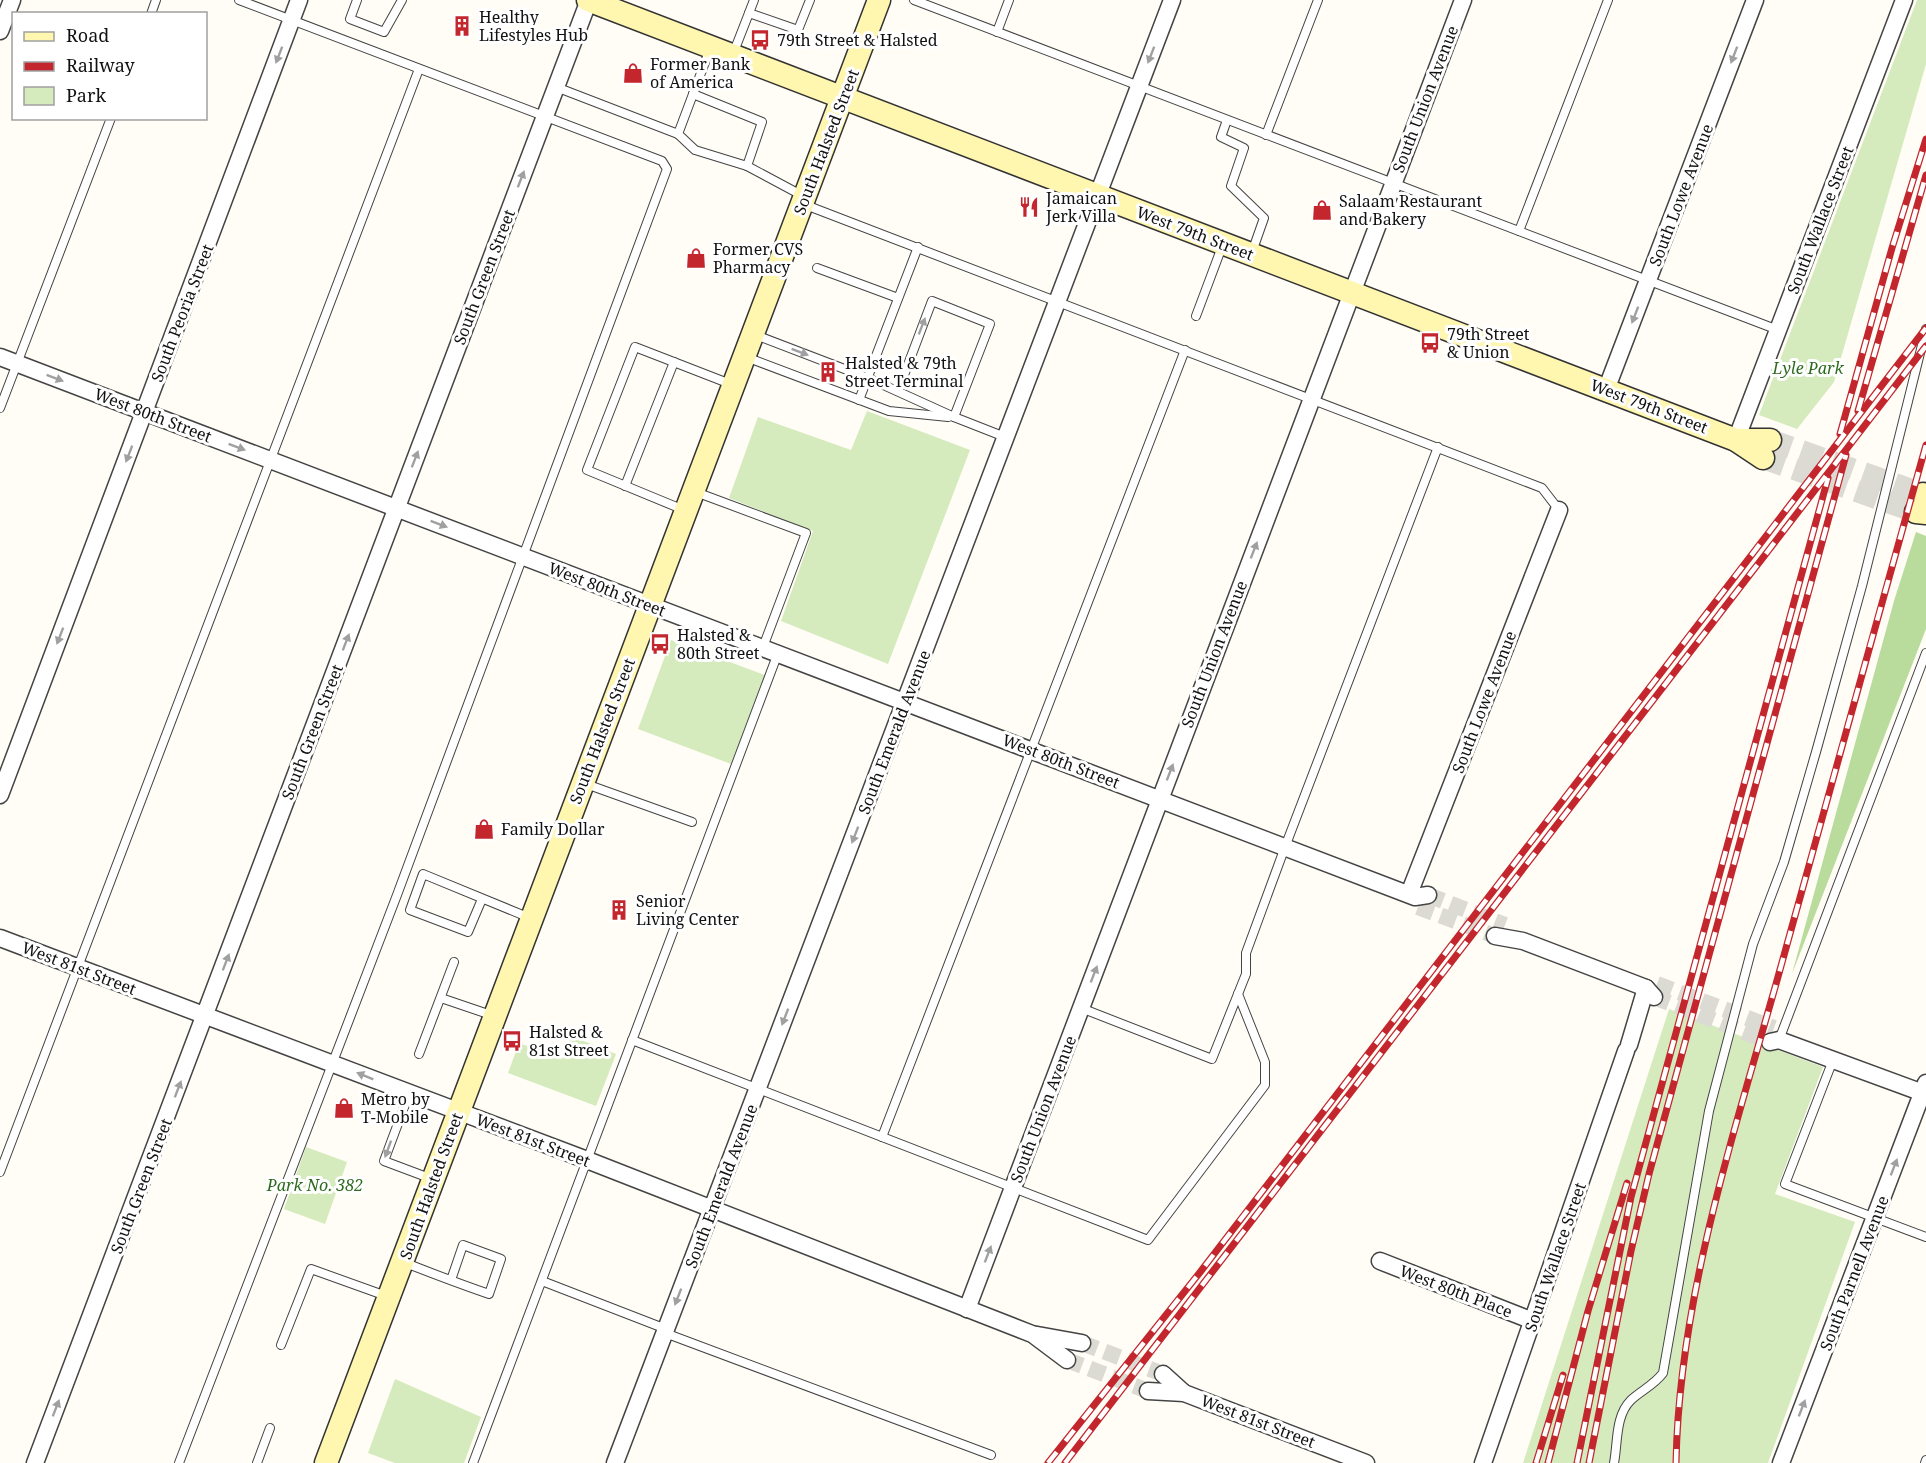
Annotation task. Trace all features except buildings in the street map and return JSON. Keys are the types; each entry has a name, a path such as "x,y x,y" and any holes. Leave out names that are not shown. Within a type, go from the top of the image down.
{"main road":[{"name":"West 79th Street","path":"588,0 1736,440 1766,449"},
{"name":"South Halsted Street","path":"326,1463 879,0"}],"street":[{"path":"0,31 12,0"},
{"name":"South Peoria Street","path":"0,795 299,0"},
{"name":"South Green Street","path":"35,1463 588,0"},
{"name":"South Emerald Avenue","path":"619,1462 712,1209 1172,0"},
{"name":"South Union Avenue","path":"967,1309 1463,0"},
{"name":"South Lowe Avenue","path":"1606,390 1755,0"},
{"name":"South Wallace Street","path":"1736,440 1904,0"},
{"name":"West 80th Street","path":"0,357 1418,898"},
{"name":"South Lowe Avenue","path":"1418,898 1560,510"},
{"name":"South Wallace Street","path":"1483,1463 1628,1048 1652,990 1500,931"},
{"name":"West 81st Street","path":"0,938 587,1160 1032,1334 1082,1343"},
{"path":"1774,1037 1833,1060 1925,1090"},
{"name":"South Parnell Avenue","path":"1781,1463 1925,1090"},
{"name":"West 80th Place","path":"1380,1261 1533,1321"},
{"name":"West 81st Street","path":"1032,1334 1067,1360"},
{"name":"West 81st Street","path":"1163,1374 1184,1393"},
{"name":"West 81st Street","path":"1148,1391 1184,1393 1366,1463"}],"lane":[{"path":"179,1463 397,895 667,169 662,161 239,0"},
{"path":"357,0 350,19 384,32 402,0"},
{"path":"732,56 754,0"},
{"path":"749,13 798,30 810,0"},
{"path":"914,0 1778,330"},
{"path":"997,32 1009,0"},
{"path":"1266,135 1318,0"},
{"path":"1519,231 1608,0"},
{"path":"678,134 711,47"},
{"path":"0,1172 419,69"},
{"path":"556,87 678,134 695,150 747,166 804,200 918,247 1542,488 1560,510"},
{"path":"693,94 762,122 747,166"},
{"path":"0,408 110,120"},
{"path":"1227,120 1221,137 1244,148 1231,186 1264,218 1251,254"},
{"path":"1196,316 1223,244"},
{"path":"859,400 918,247"},
{"path":"817,268 898,298"},
{"path":"898,391 932,301 990,324 954,417"},
{"path":"1614,1463 1623,1410 1632,1399 1654,1385 1663,1373 1709,1111 1753,944 1784,862 1816,752 1862,586 1926,329"},
{"path":"753,334 868,378 954,417 1005,437"},
{"path":"473,1463 633,1040 770,650 806,533 625,486 587,470 635,347 733,385"},
{"path":"882,1137 1185,350"},
{"path":"744,356 889,411 954,417"},
{"path":"625,486 674,362"},
{"path":"1081,1008 1212,1059 1246,974 1246,954 1285,847 1438,447"},
{"path":"1774,1037 1926,653"},
{"path":"582,782 692,822"},
{"path":"482,899 468,932 410,910 423,874 531,919"},
{"path":"397,895 413,901"},
{"path":"419,1054 454,962"},
{"path":"633,1040 1148,1240 1265,1085 1265,1062 1238,994"},
{"path":"441,998 494,1017"},
{"path":"1833,1060 1785,1184 1926,1238"},
{"path":"409,1094 384,1161 434,1180"},
{"path":"403,1262 451,1280 489,1294 501,1259 464,1245 451,1280"},
{"path":"281,1345 311,1269 389,1298"},
{"path":"542,1281 666,1331 991,1455"},
{"path":"257,1463 270,1428"}],"green space":[{"name":"Lyle Park","path":"1917,0 1926,0 1926,64 1834,382 1797,429 1759,415"},
{"path":"867,411 970,450 888,664 781,621 813,531 729,498 758,417 851,450"},
{"path":"1916,532 1926,536 1926,629 1792,974 1894,601"},
{"path":"671,640 765,675 731,764 638,729"},
{"path":"1669,1009 1823,1067 1775,1194 1855,1222 1768,1463 1523,1463"},
{"path":"571,1036 616,1054 596,1106 508,1073 519,1043 562,1059"},
{"name":"Park No. 382","path":"306,1147 347,1162 325,1224 284,1209"},
{"path":"395,1379 481,1417 464,1463 395,1463 368,1453"}],"tunnel":[{"path":"1770,440 1923,494"},
{"path":"1763,458 1916,512"},
{"path":"1428,895 1505,925"},
{"path":"1418,907 1495,936"},
{"path":"1657,984 1774,1028"},
{"path":"1654,997 1770,1042"},
{"path":"1082,1343 1163,1374"},
{"path":"1067,1360 1148,1391"}],"railway":[{"path":"1840,434 1892,248 1926,139"},
{"path":"1858,411 1926,175"},
{"path":"1048,1463 1201,1271 1926,328"},
{"path":"1065,1463 1926,346"},
{"path":"1676,1463 1679,1402 1687,1341 1697,1281 1711,1221 1742,1102 1926,445"},
{"path":"1589,1463 1631,1251 1649,1174 1846,455"},
{"path":"1577,1463 1631,1197 1828,478"},
{"path":"1548,1463 1588,1311 1627,1183"},
{"path":"1536,1463 1563,1375"}],"place":[{"name":"Healthy Lifestyles Hub","path":"462,26"},
{"name":"79th Street & Halsted","path":"760,40"},
{"name":"Former Bank of America","path":"633,73"},
{"name":"Jamaican Jerk Villa","path":"1029,207"},
{"name":"Salaam Restaurant and Bakery","path":"1322,210"},
{"name":"Former CVS Pharmacy","path":"696,258"},
{"name":"79th Street & Union","path":"1430,343"},
{"name":"Halsted & 79th Street Terminal","path":"828,372"},
{"name":"Halsted & 80th Street","path":"660,644"},
{"name":"Family Dollar","path":"484,829"},
{"name":"Senior Living Center","path":"619,910"},
{"name":"Halsted & 81st Street","path":"512,1041"},
{"name":"Metro by T-Mobile","path":"344,1108"}]}
